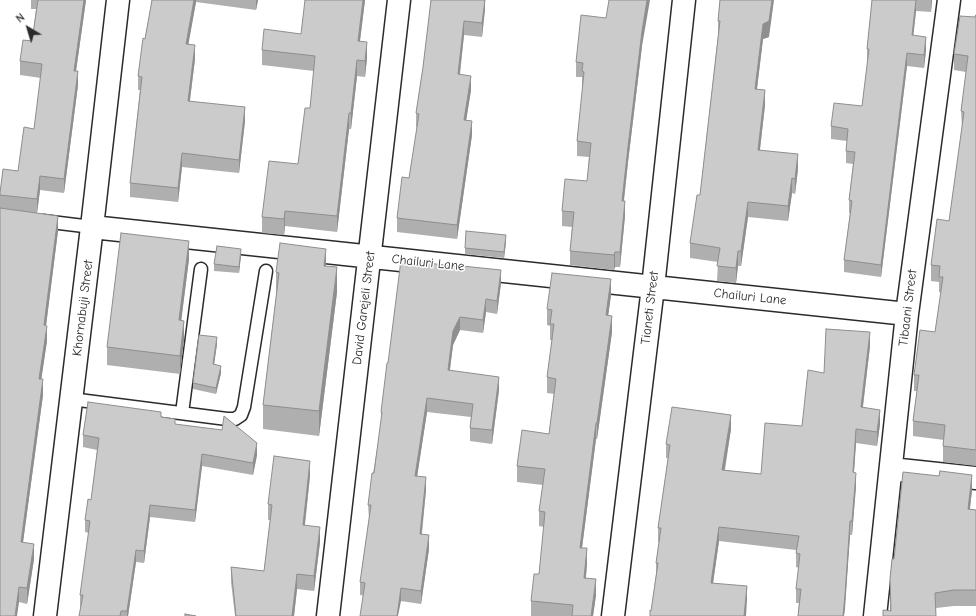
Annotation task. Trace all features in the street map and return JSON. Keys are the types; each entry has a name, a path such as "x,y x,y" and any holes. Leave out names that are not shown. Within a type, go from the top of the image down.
{"street":[{"name":"Khornabuji Street","path":"45,616 72,399 118,0"},
{"name":"David Garejeli Street","path":"328,616 399,0"},
{"name":"Tianeti Street","path":"613,616 653,287 684,0"},
{"name":"Tibaani Street","path":"875,616 907,314 952,14"},
{"name":"Chailuri Lane","path":"92,227 907,314"},
{"path":"891,469 976,478"}],"lane":[{"path":"31,220 92,227"},
{"path":"182,413 201,269"},
{"path":"72,399 235,419 241,415 244,407 266,270"}],"building":[{"path":"38,0 84,0 74,71 78,71 64,179 40,176 37,199 0,195 0,193 3,169 18,171 24,127 34,129 42,64 20,61 23,40 32,41"},
{"path":"152,0 194,0 186,44 195,45 188,101 245,107 239,160 182,153 178,188 130,183 142,77 138,76 143,38 145,39"},
{"path":"305,0 363,0 358,41 367,42 365,61 357,60 337,216 285,211 284,219 262,217 269,161 298,164 305,108 310,108 315,56 262,50 264,29 301,34"},
{"path":"431,0 485,0 482,23 464,21 458,74 471,76 464,120 472,121 457,225 397,218 402,177 409,178 419,114 416,113"},
{"path":"609,0 647,0 622,201 625,201 620,252 615,252 614,255 570,251 574,212 562,211 565,179 587,181 591,143 577,141 584,72 582,71 583,63 576,62 581,15 606,18"},
{"path":"720,0 772,0 769,21 763,24 755,89 765,90 758,150 798,154 795,179 792,178 788,206 748,202 741,251 738,251 736,268 717,266 720,248 690,243 697,195 700,195 720,21 718,21"},
{"path":"872,0 916,0 912,35 926,37 924,55 907,53 881,265 844,260 852,201 849,200 855,152 846,151 848,129 831,126 834,103 862,106 869,49 867,49"},
{"path":"976,15 976,450 943,446 945,425 913,421 919,375 914,375 920,330 935,332 943,277 939,277 940,266 931,265 937,219 949,221 964,112 961,111 968,56 954,54 960,16 975,17"},
{"path":"0,208 58,216 44,325 47,326 39,379 43,379 21,542 34,544 27,588 19,587 15,616 0,616"},
{"path":"466,231 506,235 504,252 465,248"},
{"path":"121,233 189,241 179,320 184,321 180,356 107,347"},
{"path":"280,243 326,249 324,266 337,267 319,411 263,405 279,273 276,272"},
{"path":"217,246 241,249 239,267 214,264"},
{"path":"401,260 501,270 497,301 486,299 483,320 460,317 453,331 448,370 499,377 492,430 470,428 473,404 427,398 415,476 426,477 420,534 429,535 421,591 401,588 397,616 360,616 365,583 360,582 371,505 368,505 372,473 374,473"},
{"path":"552,273 611,279 606,315 612,316 596,423 580,548 587,548 584,578 596,579 591,616 572,616 573,605 531,601 534,574 539,574 545,512 539,511 545,469 517,466 522,430 549,434 556,379 547,377 554,324 550,324 552,310 547,309"},
{"path":"826,329 870,332 861,407 880,410 877,432 856,429 853,472 856,473 852,521 850,521 843,616 798,616 801,589 796,589 800,554 796,553 799,536 719,527 711,583 747,586 744,616 650,616 658,563 656,563 661,528 658,528 670,445 666,444 672,407 731,415 722,470 761,474 765,423 802,426 808,370 824,373"},
{"path":"199,335 217,337 213,364 221,366 216,388 193,383"},
{"path":"88,402 161,412 161,417 175,419 175,424 222,430 224,416 257,443 253,463 202,454 195,510 150,505 144,551 136,550 127,611 121,611 120,616 79,616 83,595 80,595 90,521 85,520 88,499 91,500 99,438 83,435"},
{"path":"274,456 310,461 303,525 320,527 314,576 297,574 292,616 236,616 231,567 264,571 272,505 268,504"},
{"path":"940,471 972,475 968,509 976,510 976,590 954,590 935,593 936,616 883,616 883,610 891,611 890,579 892,559 894,559 903,472 939,476"},
{"path":"185,614 196,616 185,616"}]}
